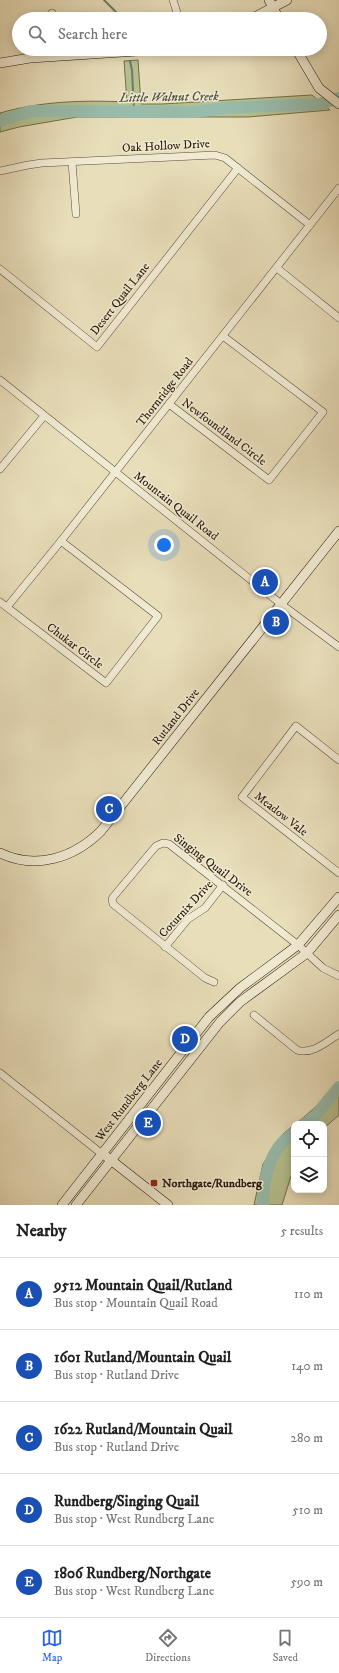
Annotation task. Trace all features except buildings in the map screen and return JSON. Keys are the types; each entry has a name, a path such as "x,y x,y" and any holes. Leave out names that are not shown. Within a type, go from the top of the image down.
{"street":[{"path":"173,0 177,12"},
{"path":"260,12 271,4 287,0"},
{"path":"0,63 38,56"},
{"path":"300,56 319,88 339,104"},
{"name":"Oak Hollow Drive","path":"0,171 28,165 210,154 225,158 310,225"},
{"path":"72,162 76,214"},
{"name":"Desert Quail Lane","path":"0,269 97,346 238,168"},
{"name":"Thornridge Road","path":"7,607 61,541 339,188"},
{"path":"277,268 339,318"},
{"name":"Newfoundland Circle","path":"169,404 269,480 323,412 223,336"},
{"name":"Mountain Quail Road","path":"0,380 281,604 339,647"},
{"path":"0,469 44,416"},
{"name":"Rutland Drive","path":"0,853 23,860 51,860 70,854 91,841 101,832 339,531"},
{"name":"Chukar Circle","path":"0,602 106,683 158,616 61,541"},
{"name":"Meadow Vale","path":"339,760 296,726 242,797 339,873"},
{"name":"Singing Quail Drive","path":"214,982 205,978 116,909 112,902 114,896 156,846 163,842 170,844 223,885 328,971 339,976"},
{"name":"Coturnix Drive","path":"165,947 188,919 205,908 223,885"},
{"name":"West Rundberg Lane","path":"62,1205 199,1030 224,1002 298,945 339,897"},
{"name":"West Rundberg Lane","path":"76,1205 220,1022 240,1002 307,953 339,916"},
{"path":"254,1015 296,1050 300,1051 311,1051 339,1034"},
{"path":"199,1030 208,1037"},
{"path":"0,1073 168,1205"}],"green space":[{"path":"138,60 141,104 312,95 330,110 248,117 77,117 19,127 0,132 0,113 16,109 63,102 127,102 124,61"},
{"path":"339,1083 339,1115 327,1125 327,1121 299,1121"},
{"path":"291,1127 291,1176 282,1205 254,1205 263,1164 283,1134"}],"waterway":[{"path":"104,0 116,12"},
{"path":"130,61 132,70 134,112"},
{"name":"Little Walnut Creek","path":"0,121 31,111 193,112 227,108 320,104 339,98"},
{"path":"309,1121 315,1116 339,1087"},
{"path":"263,1205 265,1181 269,1165 282,1143 291,1135"}],"place":[{"name":"9512 Mountain Quail/Rutland","path":"265,582"},
{"name":"1601 Rutland/Mountain Quail","path":"276,622"},
{"name":"1622 Rutland/Mountain Quail","path":"109,809"},
{"name":"Rundberg/Singing Quail","path":"185,1039"},
{"name":"1806 Rundberg/Northgate","path":"148,1123"},
{"name":"Northgate/Rundberg","path":"154,1183"}]}
